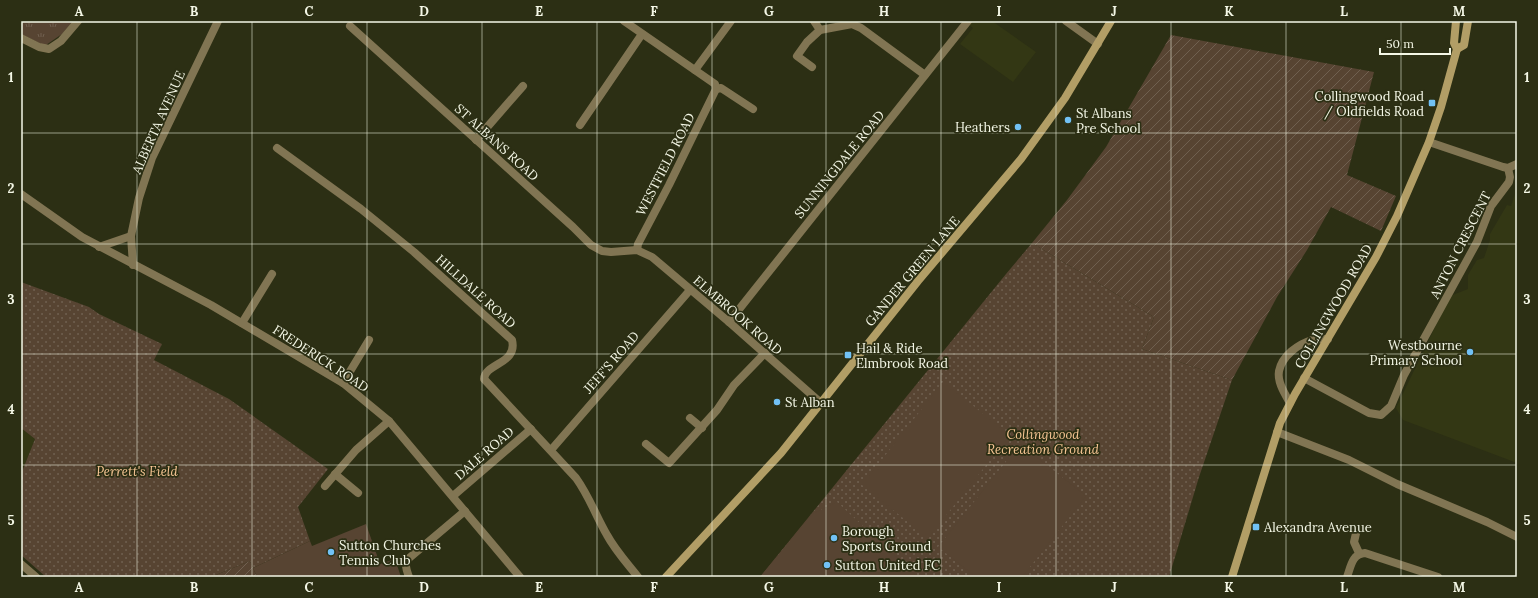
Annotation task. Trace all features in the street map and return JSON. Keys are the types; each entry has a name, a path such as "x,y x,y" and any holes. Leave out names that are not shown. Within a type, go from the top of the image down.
{"street":[{"path":"21,38 39,47 49,49 61,41 78,21"},
{"name":"ALBERTA AVENUE","path":"133,265 131,236 139,198 152,158 218,21"},
{"path":"624,21 715,84 716,89 721,88 753,109"},
{"path":"695,70 731,21"},
{"path":"814,21 820,30"},
{"name":"SUNNINGDALE ROAD","path":"729,322 968,21"},
{"path":"1066,21 1098,44"},
{"name":"GANDER GREEN LANE","path":"666,577 781,453 918,281 1021,159 1065,98 1111,21"},
{"name":"COLLINGWOOD ROAD","path":"1232,577 1277,432 1290,403 1369,270 1407,194 1428,142 1457,49 1454,43 1456,21"},
{"name":"COLLINGWOOD ROAD","path":"1457,49 1464,45 1468,21"},
{"path":"812,68 797,56 807,42 820,30 843,25 857,26 925,75"},
{"name":"ST ALBANS ROAD","path":"350,26 591,245 602,251 611,252 637,250"},
{"path":"580,124 642,34"},
{"path":"476,140 523,86"},
{"name":"WESTFIELD ROAD","path":"637,250 638,244 716,89"},
{"path":"1428,142 1508,168 1517,164"},
{"name":"HILLDALE ROAD","path":"277,148 361,209 408,248 512,340 514,346 509,356 486,373 484,379 576,478 585,490 615,548 638,577"},
{"name":"ANTON CRESCENT","path":"1304,378 1369,413 1381,415 1391,406 1404,375 1477,242 1491,206 1509,182 1510,177 1508,168"},
{"path":"21,194 75,233 99,247 131,236"},
{"name":"FREDERICK ROAD","path":"99,247 189,292 343,383 389,421 520,577"},
{"name":"ELMBROOK ROAD","path":"637,250 652,258 729,322 821,404"},
{"path":"242,323 272,274"},
{"name":"JEFF'S ROAD","path":"551,450 690,290"},
{"path":"1290,403 1281,388 1279,372 1286,357 1298,345 1313,340 1328,339"},
{"path":"343,383 369,340"},
{"path":"646,444 669,463 723,403 734,385 764,354"},
{"path":"690,418 702,428"},
{"path":"325,486 356,450 389,421"},
{"name":"DALE ROAD","path":"453,496 531,429"},
{"path":"1277,432 1349,460 1397,484 1487,522 1517,537"},
{"path":"335,474 358,493"},
{"path":"409,577 405,562 465,511"},
{"path":"1347,577 1357,555 1354,542 1357,529"},
{"path":"1357,555 1365,553 1436,577"},
{"path":"21,564 36,577"}],"shaded area":[{"path":"964,21 992,21 1036,52 1013,82 960,44 973,28"},
{"name":"Westbourne Primary School","path":"1517,188 1517,463 1403,420 1396,408 1450,296 1468,289 1468,275 1477,260 1484,258 1490,240 1490,234 1507,205 1511,206"},
{"path":"21,428 35,439 21,474"}],"green space":[{"path":"21,21 73,21 62,34 46,45 43,45 21,34"},
{"path":"1171,35 1374,72 1347,175 1396,196 1381,231 1331,207 1307,250 1277,297 1232,380 1142,349 1154,317 1032,243 1067,200 1106,147"},
{"name":"Collingwood Recreation Ground","path":"1032,243 1154,317 1142,349 1232,380 1199,477 1169,577 760,577 1006,274"},
{"name":"Perrett's Field","path":"21,282 89,307 99,314 162,344 154,360 229,399 328,469 298,507 310,541 253,568 250,561 211,577 46,577 21,555 21,474 35,439 21,428"},
{"path":"943,382 1010,435 928,538 862,485"},
{"path":"1020,444 1086,496 1022,577 976,577 938,547"},
{"name":"Borough Sports Ground","path":"837,502 918,577 760,577 812,514"},
{"name":"Sutton Churches Tennis Club","path":"366,524 380,564 395,559 401,577 257,577 253,568 310,541 312,546"},
{"path":"250,561 257,577 211,577"}],"place":[{"name":"Collingwood Road / Oldfields Road","path":"1432,103"},
{"name":"St Albans Pre School","path":"1068,120"},
{"name":"Heathers","path":"1018,127"},
{"name":"Westbourne Primary School","path":"1470,352"},
{"name":"Hail & Ride Elmbrook Road","path":"848,355"},
{"name":"St Alban","path":"777,402"},
{"name":"Alexandra Avenue","path":"1256,527"},
{"name":"Borough Sports Ground","path":"834,538"},
{"name":"Sutton Churches Tennis Club","path":"331,552"},
{"name":"Sutton United FC","path":"827,565"}]}
